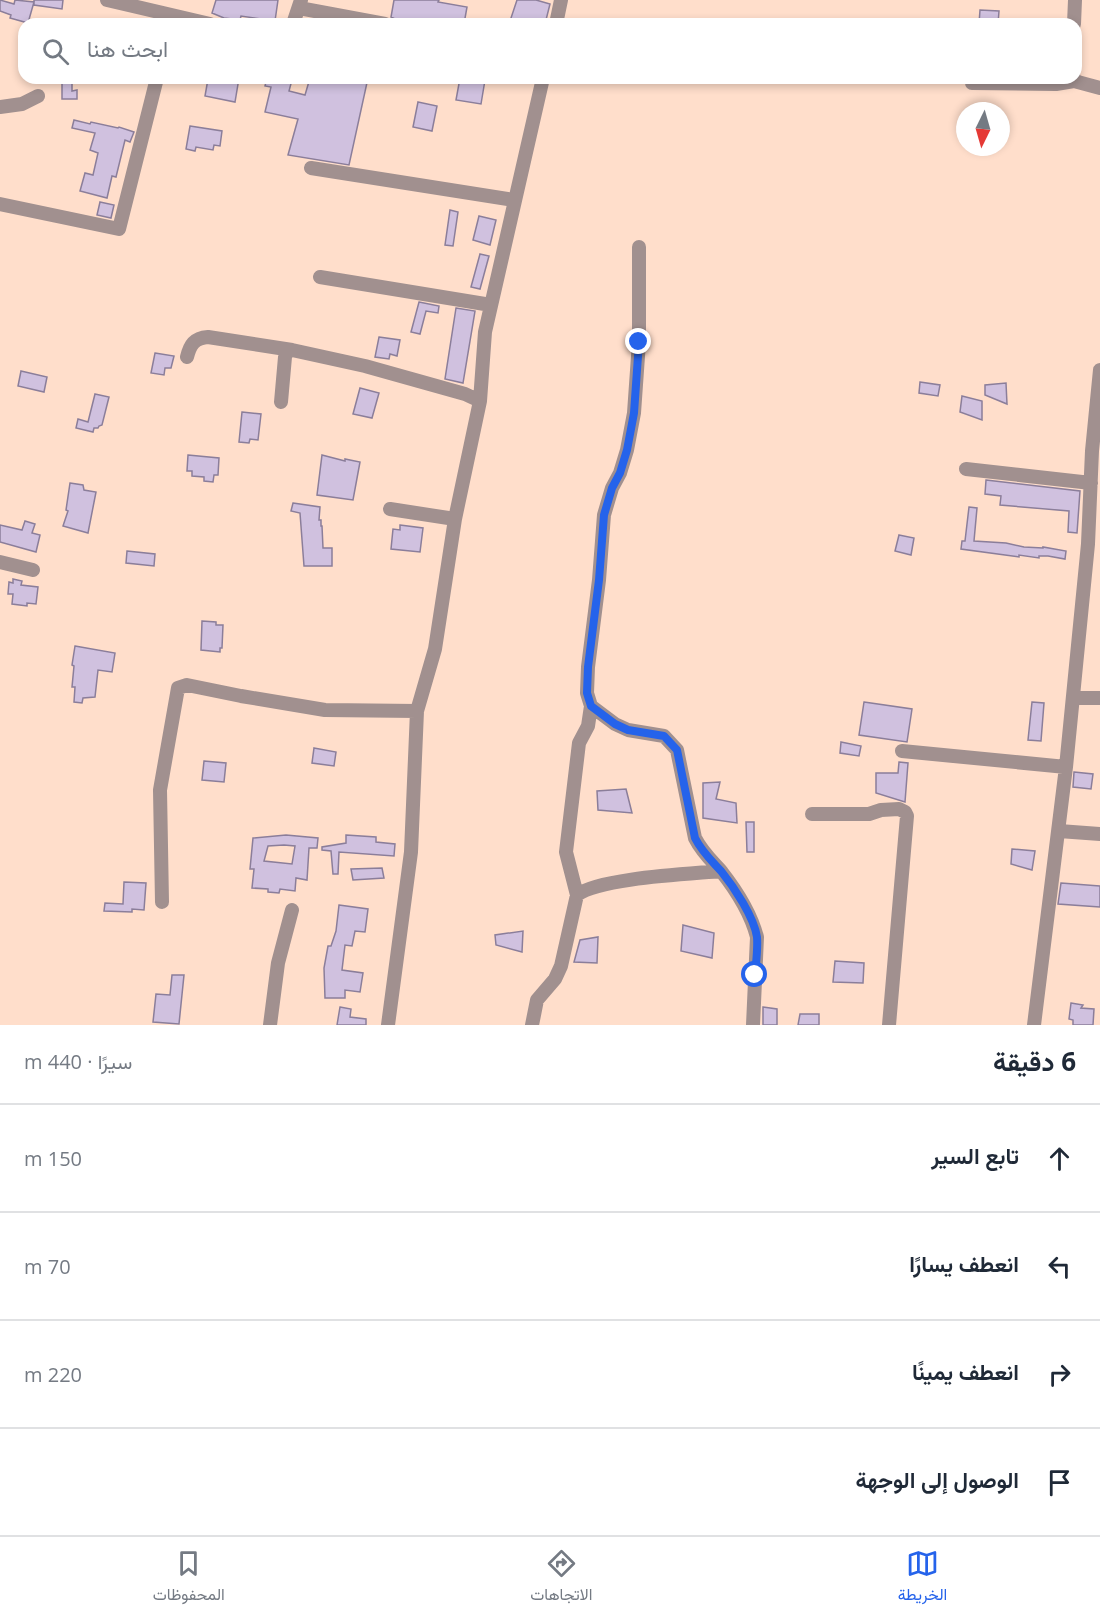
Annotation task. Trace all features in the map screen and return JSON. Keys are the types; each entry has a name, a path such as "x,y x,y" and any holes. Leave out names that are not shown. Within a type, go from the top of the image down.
{"street":[{"path":"107,0 156,5 193,18"},
{"path":"557,18 561,0"},
{"path":"1074,18 1075,0"},
{"path":"300,4 360,18"},
{"path":"1082,82 1100,88"},
{"path":"0,204 119,229 155,84"},
{"path":"388,1025 411,852 417,711 435,649 454,519 480,401 485,332 542,84"},
{"path":"0,107 22,104 38,96"},
{"path":"311,168 514,200"},
{"path":"532,1025 537,1000 555,979 561,966 577,895 566,852 579,743 588,726 591,706 587,693 588,667 599,580 604,515 627,450 634,413 639,342 639,248"},
{"path":"320,277 491,305"},
{"path":"187,357 193,342 201,337 208,337 292,350 376,368 465,394 480,401"},
{"path":"281,402 285,357 287,352 292,350"},
{"path":"1034,1025 1059,831 1072,698 1094,544 1091,483 1100,370"},
{"path":"966,468 1091,483"},
{"path":"390,509 454,519"},
{"path":"0,562 33,570"},
{"path":"162,902 160,790 178,688 187,685 325,710 417,711"},
{"path":"1072,698 1100,698"},
{"path":"591,706 615,724 628,730 664,736 677,750 695,838 701,850 721,871 749,913 757,937 753,1025"},
{"path":"902,751 1066,767"},
{"path":"812,814 869,814 881,810 899,810 905,812 907,816 889,1025"},
{"path":"1059,831 1100,834"},
{"path":"577,895 582,890 602,885 666,875 721,871"},
{"path":"270,1025 278,963 292,910"}],"building":[{"path":"0,0 14,4 15,0 34,2 29,18 18,18 18,20 0,11"},
{"path":"34,0 63,0 62,9 34,5"},
{"path":"216,0 278,0 275,18 241,16 240,18 224,18 212,13"},
{"path":"394,0 439,0 438,2 467,7 465,18 391,17"},
{"path":"517,0 536,0 550,4 546,18 511,18"},
{"path":"980,10 999,11 998,18 979,18"},
{"path":"62,84 72,84 72,91 77,90 77,99 62,99"},
{"path":"207,84 238,84 235,102 205,96"},
{"path":"266,84 291,84 289,91 305,95 308,84 367,84 349,165 288,155 298,119 265,112 271,87 265,86"},
{"path":"459,84 484,84 481,104 456,100"},
{"path":"418,102 437,106 432,131 413,127"},
{"path":"74,120 119,127 134,132 130,142 125,140 116,177 112,176 107,198 80,191 85,173 93,175 98,153 90,150 95,133 72,128"},
{"path":"190,126 222,131 220,146 214,145 213,150 196,147 195,151 186,149"},
{"path":"100,202 114,205 111,218 97,215"},
{"path":"450,210 458,212 453,246 445,245"},
{"path":"479,216 496,220 490,245 473,240"},
{"path":"480,254 489,256 480,289 471,287"},
{"path":"419,302 439,306 438,313 426,311 420,334 411,332"},
{"path":"456,308 475,311 463,383 445,379"},
{"path":"379,337 400,340 397,356 390,354 389,359 375,357"},
{"path":"155,353 174,356 171,368 165,368 164,375 151,373"},
{"path":"21,371 47,377 44,392 18,386"},
{"path":"920,382 940,385 938,396 919,393"},
{"path":"1006,383 1007,404 985,395 985,385"},
{"path":"360,388 379,393 372,418 353,414"},
{"path":"95,394 109,397 102,425 94,428 93,432 76,428 78,419 88,422"},
{"path":"962,396 982,401 982,420 960,412"},
{"path":"242,412 261,414 258,440 250,439 249,443 239,442"},
{"path":"188,455 219,458 218,475 214,475 213,482 204,481 204,477 192,476 192,471 187,471"},
{"path":"322,455 360,462 353,500 317,495"},
{"path":"986,480 1080,491 1077,533 1068,532 1069,511 1000,505 1001,496 985,494"},
{"path":"70,483 83,485 84,490 96,492 88,533 63,526 68,511 66,510"},
{"path":"293,503 320,507 319,520 322,526 323,548 332,548 332,566 304,566 300,513 291,511"},
{"path":"969,507 977,508 974,541 1066,551 1065,559 1048,556 1039,556 1039,558 1019,555 1019,557 961,549 962,541 965,541"},
{"path":"25,521 35,524 32,533 40,535 36,552 0,542 0,525 22,530"},
{"path":"400,525 423,528 420,552 391,549 393,529 400,530"},
{"path":"899,535 914,538 911,555 895,551"},
{"path":"127,551 155,554 154,566 126,563"},
{"path":"13,579 22,581 21,585 38,587 36,604 27,603 27,606 12,604 13,594 8,594 9,582 13,583"},
{"path":"202,621 223,625 220,652 201,650"},
{"path":"75,646 115,653 112,672 98,670 95,697 83,698 82,703 74,702 75,687 72,687"},
{"path":"864,702 912,709 907,742 859,735"},
{"path":"1032,702 1044,703 1041,741 1028,740"},
{"path":"841,742 861,746 859,756 840,753"},
{"path":"314,748 336,752 334,766 312,763"},
{"path":"204,761 226,763 224,782 202,780"},
{"path":"899,762 908,763 905,802 876,793 876,773 898,773"},
{"path":"1074,772 1093,774 1091,789 1073,787"},
{"path":"720,782 716,799 736,803 737,823 703,818 703,783"},
{"path":"626,789 632,813 598,810 597,791"},
{"path":"746,822 754,822 754,852 747,852"},
{"path":"286,835 318,838 317,848 309,848 307,880 296,878 295,891 280,889 279,893 268,892 268,889 252,888 254,869 250,869 253,838","holes":["268,846 295,846 292,864 264,861"]},
{"path":"346,835 376,837 376,842 395,844 394,856 339,852 338,874 333,874 331,851 322,850 322,847 346,843"},
{"path":"1012,849 1035,851 1032,870 1011,864"},
{"path":"382,868 384,878 353,880 351,869"},
{"path":"124,882 146,883 144,910 104,911 105,903 123,904"},
{"path":"1061,883 1100,886 1100,907 1058,904"},
{"path":"339,905 368,909 365,932 355,931 352,946 345,945 342,970 363,973 360,992 345,990 345,998 325,998 324,968 328,946 331,946 336,931"},
{"path":"683,925 714,933 712,958 681,951"},
{"path":"523,931 522,952 496,945 495,935"},
{"path":"598,937 597,963 574,962 580,940"},
{"path":"835,961 864,963 863,983 833,982"},
{"path":"172,975 184,975 179,1024 153,1022 156,994 170,995"},
{"path":"1071,1003 1083,1005 1081,1008 1094,1009 1093,1025 1073,1025 1073,1020 1069,1019"},
{"path":"340,1007 351,1009 350,1017 366,1019 366,1025 337,1025"},
{"path":"763,1007 777,1009 777,1025 763,1025"},
{"path":"800,1014 819,1014 819,1025 798,1025"}],"route":[{"path":"639,342 634,413 627,450 604,515 587,693 591,706 615,724 628,730 664,736 677,750 695,838 701,850 721,871 749,913 754,927 757,937 755,975"}]}
